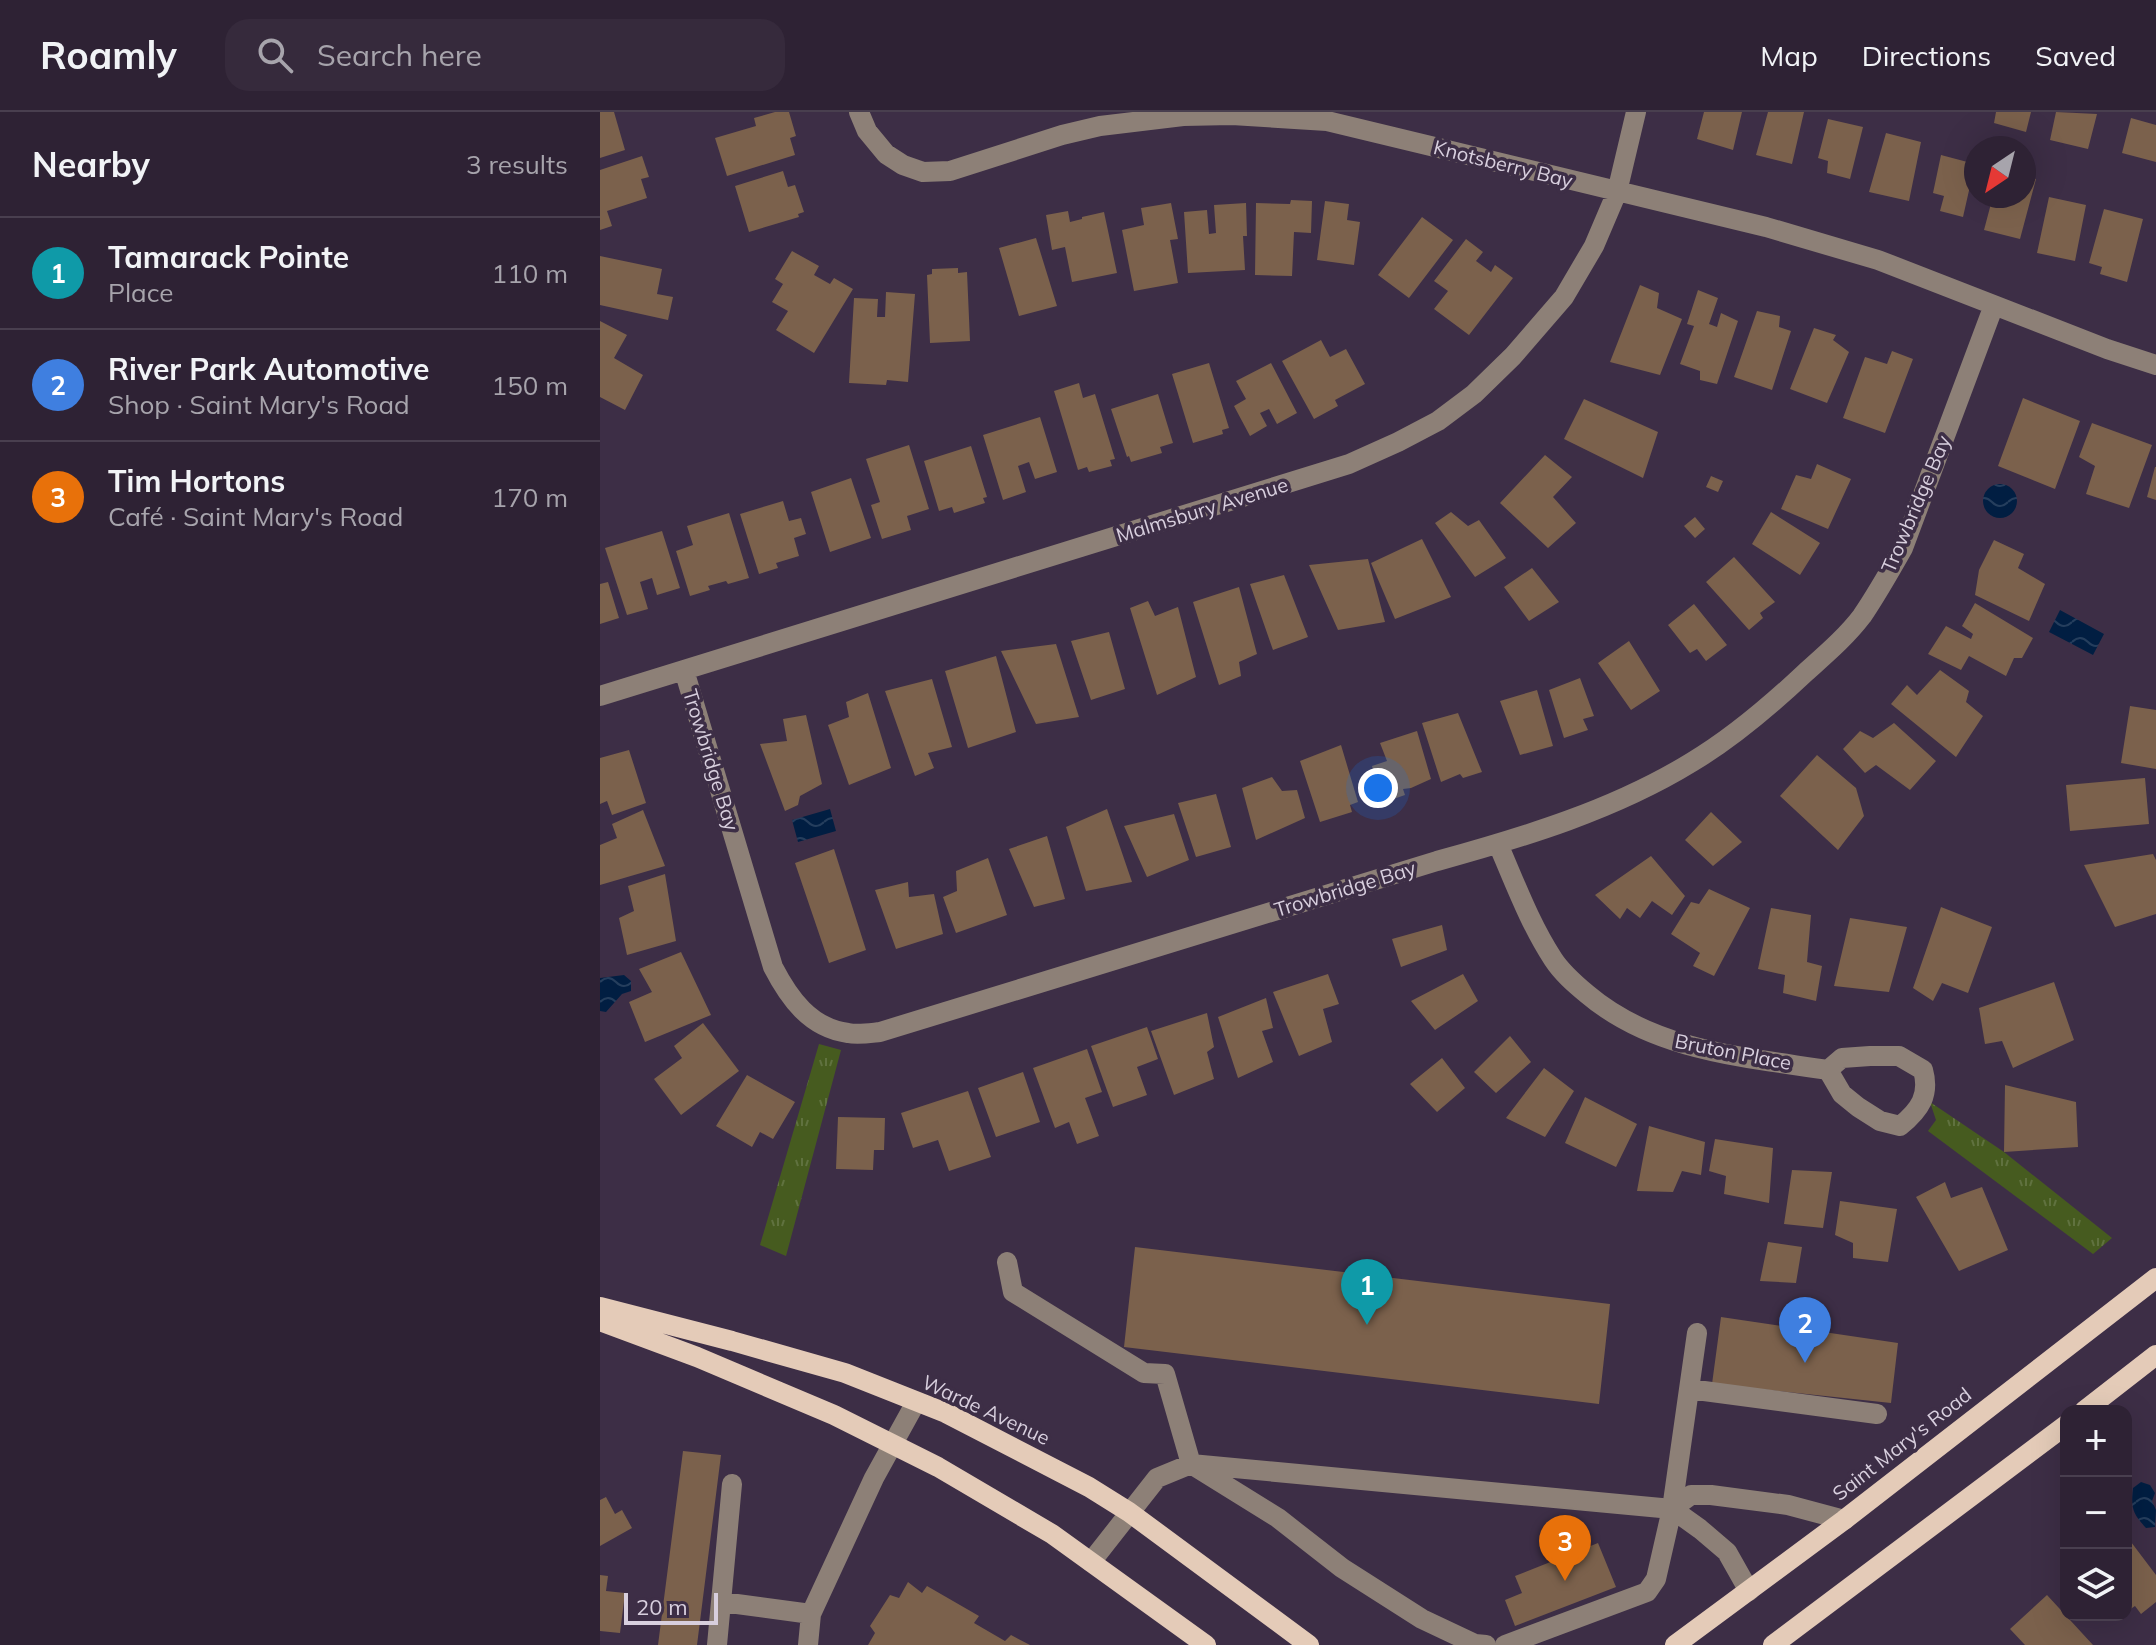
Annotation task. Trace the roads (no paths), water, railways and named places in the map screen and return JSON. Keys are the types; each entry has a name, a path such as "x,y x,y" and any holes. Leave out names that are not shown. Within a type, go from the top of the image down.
{"main road":[{"name":"Saint Mary's Road","path":"1675,1645 1844,1520 2156,1278"},
{"name":"Warde Avenue","path":"600,1307 845,1373 946,1413 1089,1487 1129,1512 1309,1645"},
{"path":"600,1321 697,1357 834,1415 938,1467 1010,1508 1206,1645"},
{"path":"2092,1405 2156,1355"},
{"path":"1773,1645 2060,1430"}],"street":[{"name":"Knotsberry Bay","path":"859,112 867,131 886,154 903,165 923,172 950,171 1100,126 1183,116 1232,115 1327,121 1766,227 1878,260 2156,365"},
{"name":"Malmsbury Avenue","path":"600,696 1349,464 1438,421 1474,394 1513,356 1564,297 1594,246 1617,192 1636,112"},
{"name":"Trowbridge Bay","path":"684,670 773,967 787,994 807,1015 830,1030 851,1034 880,1032 1498,844 1609,804 1692,762 1769,708 1841,641 1875,596 1903,548 1994,305"},
{"name":"Bruton Place","path":"1498,844 1542,942 1555,963 1604,1009 1637,1027 1675,1042 1709,1051 1828,1070 1842,1058 1899,1056 1923,1070 1926,1082 1923,1099 1914,1115 1900,1126 1880,1121 1842,1094 1828,1070"},
{"path":"1007,1262 1013,1292 1144,1373 1165,1374 1191,1464 1278,1518 1342,1568 1422,1619 1475,1644 1486,1645"},
{"path":"1505,1645 1647,1592 1656,1579 1672,1509 1697,1333"},
{"path":"1689,1389 1877,1414"},
{"path":"808,1645 811,1614 874,1478 916,1402"},
{"path":"1091,1562 1157,1478 1191,1464 1672,1509 1727,1552 1749,1591"},
{"path":"717,1645 732,1484"},
{"path":"1672,1509 1691,1495 1711,1495 1788,1505 1844,1520"},
{"path":"722,1602 811,1614"}],"water":[{"path":"2000,484 2012,489 2017,501 2012,513 2000,518 1988,513 1983,501 1988,489"},
{"path":"2060,610 2104,634 2093,655 2049,632"},
{"path":"830,809 836,831 798,842 792,820"},
{"path":"624,975 631,981 631,991 622,994 606,1012 600,1011 600,978"},
{"path":"2141,1482 2150,1485 2155,1493 2152,1501 2156,1510 2155,1527 2146,1528 2138,1518 2132,1501 2133,1488"}],"place":[{"name":"Tamarack Pointe","path":"1367,1325"},
{"name":"River Park Automotive","path":"1805,1363"},
{"name":"Tim Hortons","path":"1565,1581"}]}
